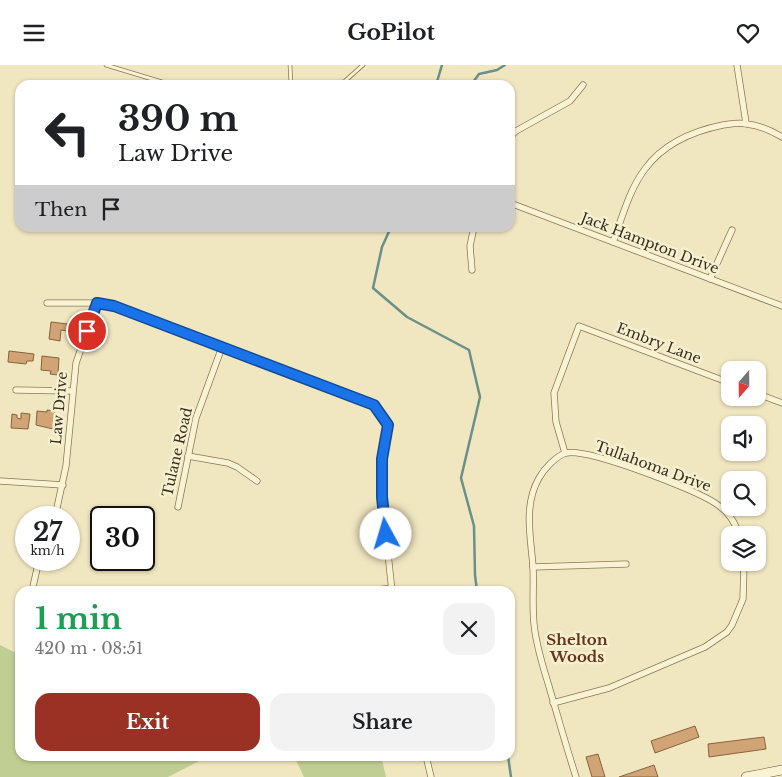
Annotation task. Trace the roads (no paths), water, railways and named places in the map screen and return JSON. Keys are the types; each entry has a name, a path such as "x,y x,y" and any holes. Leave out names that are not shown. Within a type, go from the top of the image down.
{"street":[{"path":"737,65 746,123"},
{"path":"515,132 570,101 583,85"},
{"path":"612,242 632,191 645,169 662,150 683,136 708,128 733,123 746,123 782,137"},
{"name":"Jack Hampton Drive","path":"515,205 782,307"},
{"path":"710,279 732,230"},
{"path":"472,270 470,246 473,232"},
{"path":"47,303 97,303 114,306 374,405 388,425 382,459 382,497 392,586"},
{"name":"Law Drive","path":"58,506 63,485 76,363 97,303"},
{"name":"Embry Lane","path":"565,453 556,421 554,393 579,326 721,380"},
{"name":"Tulane Road","path":"178,507 196,418 222,347"},
{"path":"16,390 72,391"},
{"path":"766,397 782,403"},
{"name":"Tullahoma Drive","path":"565,453 578,452 603,457 700,495 716,503 730,515 736,526"},
{"path":"565,453 543,471 538,479 530,506 529,532 533,567 534,625 538,651 576,777"},
{"path":"188,456 228,463 257,481"},
{"path":"0,481 63,485"},
{"path":"533,567 626,564"},
{"path":"33,586 37,571"},
{"path":"553,703 608,688 705,647 727,632 743,599 744,571"},
{"path":"427,761 431,777"},
{"path":"746,777 782,770"}],"lane":[{"path":"106,65 156,80"},
{"path":"290,65 291,80"},
{"path":"346,80 363,65"}],"waterway":[{"path":"438,80 442,65"},
{"path":"475,80 479,74 497,70 505,65"},
{"path":"389,232 382,247 373,288 407,317 469,350 480,397 461,478 474,526 476,586"},
{"path":"509,761 511,777"}],"district":[{"name":"Shelton Woods","path":"577,648"}]}
